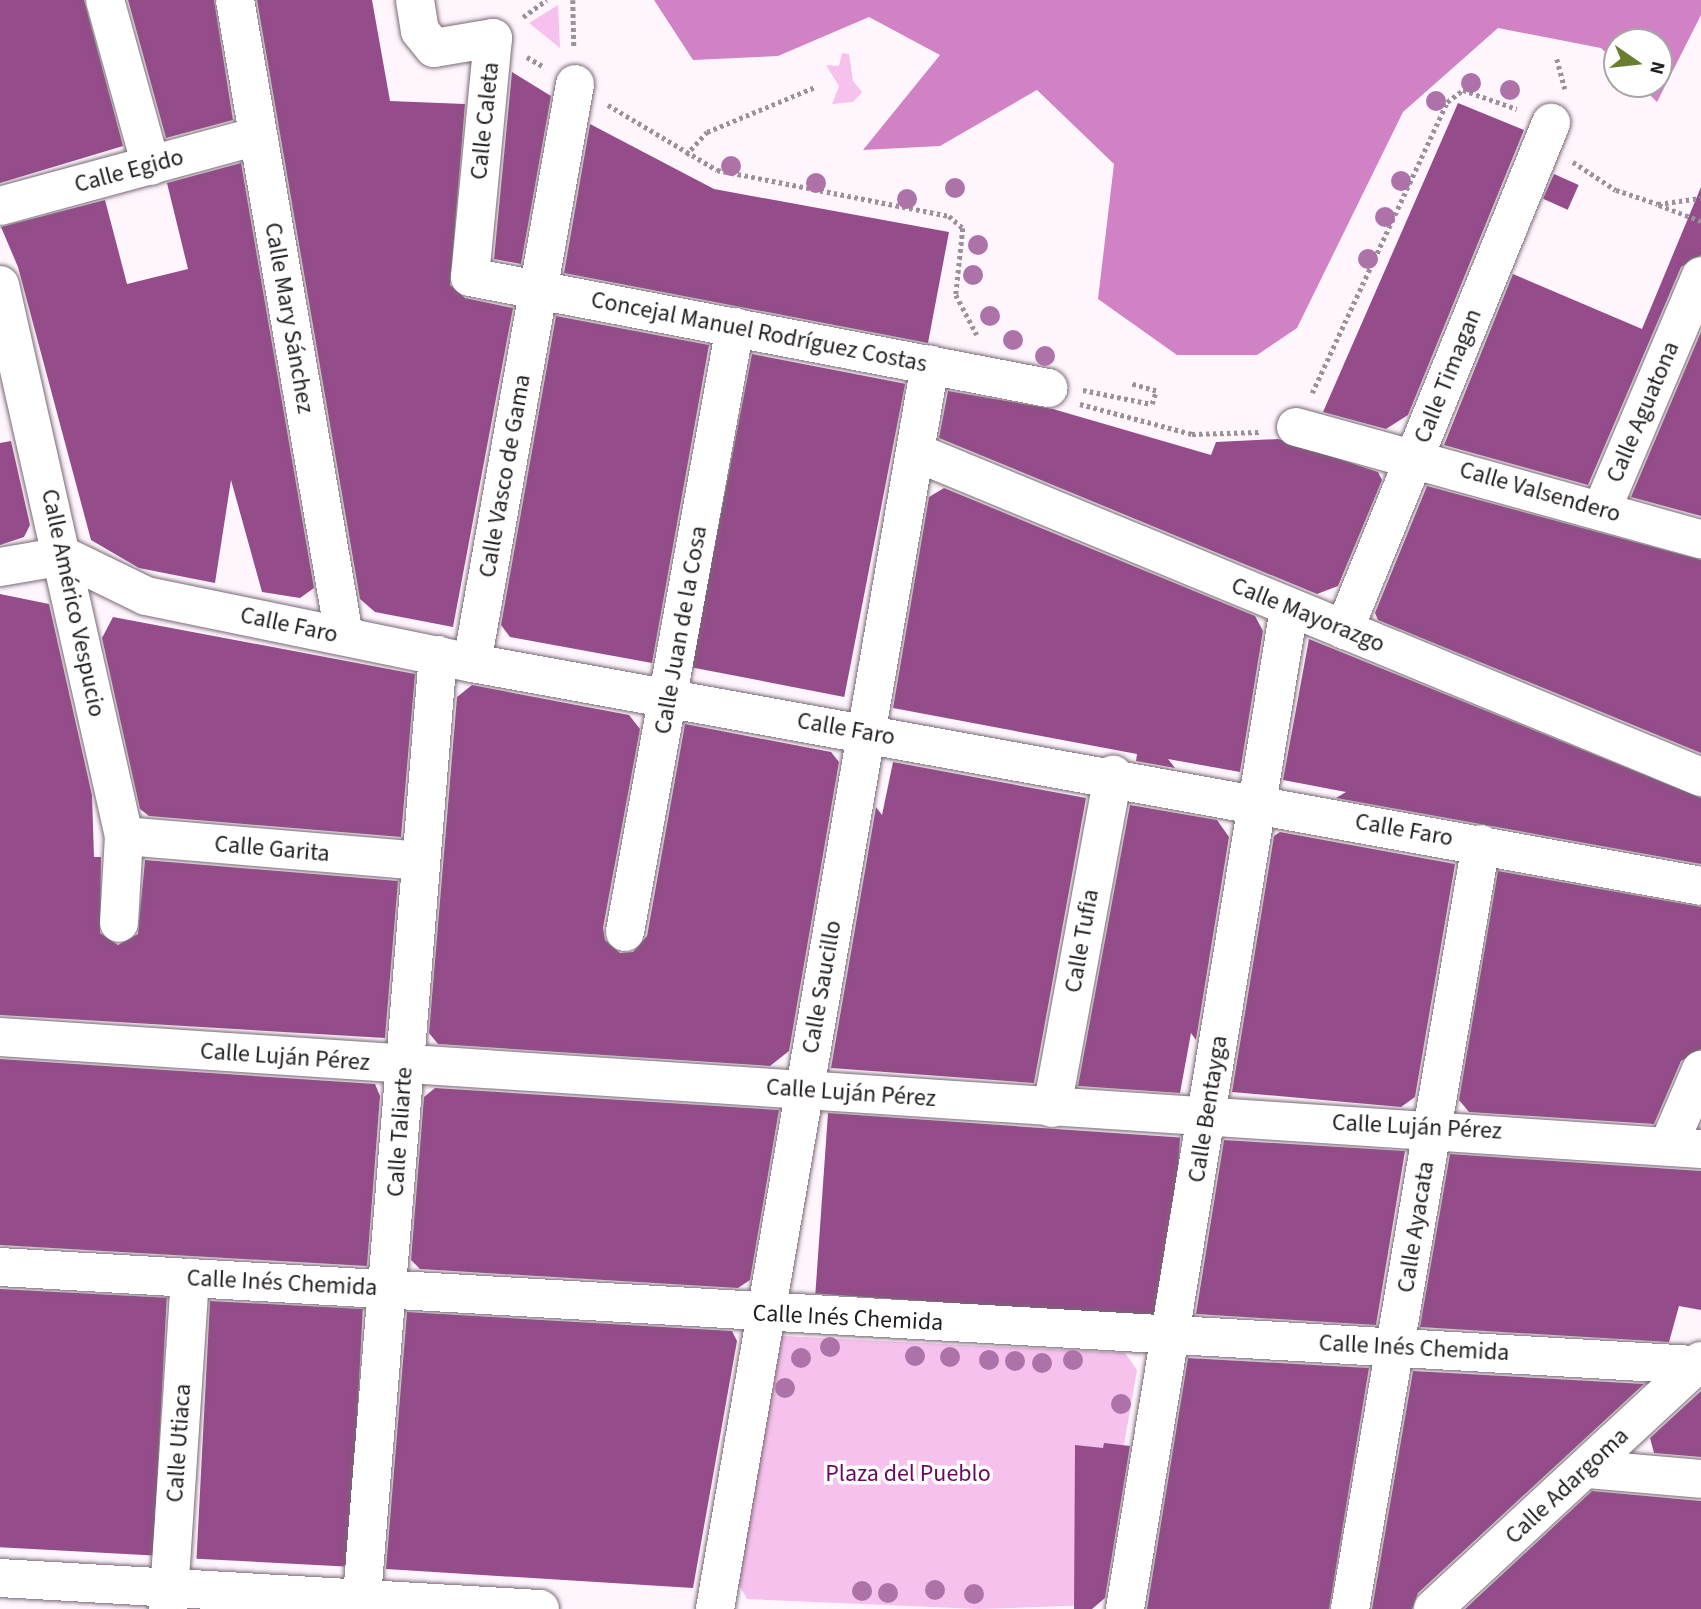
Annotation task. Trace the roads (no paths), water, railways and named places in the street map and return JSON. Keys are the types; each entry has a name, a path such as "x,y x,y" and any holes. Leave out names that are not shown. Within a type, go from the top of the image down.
{"street":[{"path":"104,0 151,166"},
{"name":"Calle Mary Sánchez","path":"235,0 344,636"},
{"name":"Calle Caleta","path":"415,0 420,31 434,48 494,38 470,277"},
{"name":"Calle Vasco de Gama","path":"455,659 539,290 575,84"},
{"name":"Calle Timagan","path":"1344,629 1551,123"},
{"name":"Calle Egido","path":"0,206 258,136"},
{"name":"Calle Aguatona","path":"1602,509 1701,276"},
{"name":"Concejal Manuel Rodríguez Costas","path":"470,277 930,364 1064,396"},
{"name":"Calle Américo Vespucio","path":"0,285 64,556 124,836 119,923"},
{"name":"Calle Juan de la Cosa","path":"625,932 735,327"},
{"name":"Calle Saucillo","path":"715,1609 930,364"},
{"name":"Calle Valsendero","path":"1296,427 1415,457 1701,539"},
{"name":"Calle Mayorazgo","path":"915,452 1701,778"},
{"path":"0,568 64,556"},
{"name":"Calle Faro","path":"64,556 146,596 455,659 669,700 867,731 1113,775 1256,805 1701,886"},
{"name":"Calle Bentayga","path":"1125,1609 1289,609"},
{"name":"Calle Taliarte","path":"361,1604 421,861 455,659"},
{"name":"Calle Tufia","path":"1052,1108 1113,775"},
{"name":"Calle Garita","path":"124,836 421,861"},
{"name":"Calle Ayacata","path":"1350,1609 1481,844"},
{"name":"Calle Luján Pérez","path":"0,1037 804,1089 1052,1108 1432,1127 1685,1146"},
{"path":"1685,1146 1701,1070"},
{"name":"Calle Inés Chemida","path":"0,1267 1170,1337 1396,1346 1699,1363"},
{"name":"Calle Utiaca","path":"169,1599 190,1278"},
{"name":"Calle Adargoma","path":"1433,1609 1699,1363"},
{"path":"1587,1469 1701,1479"},
{"path":"0,1578 169,1599 540,1609"}],"park label":[{"name":"Plaza del Pueblo","path":"908,1474"}]}
